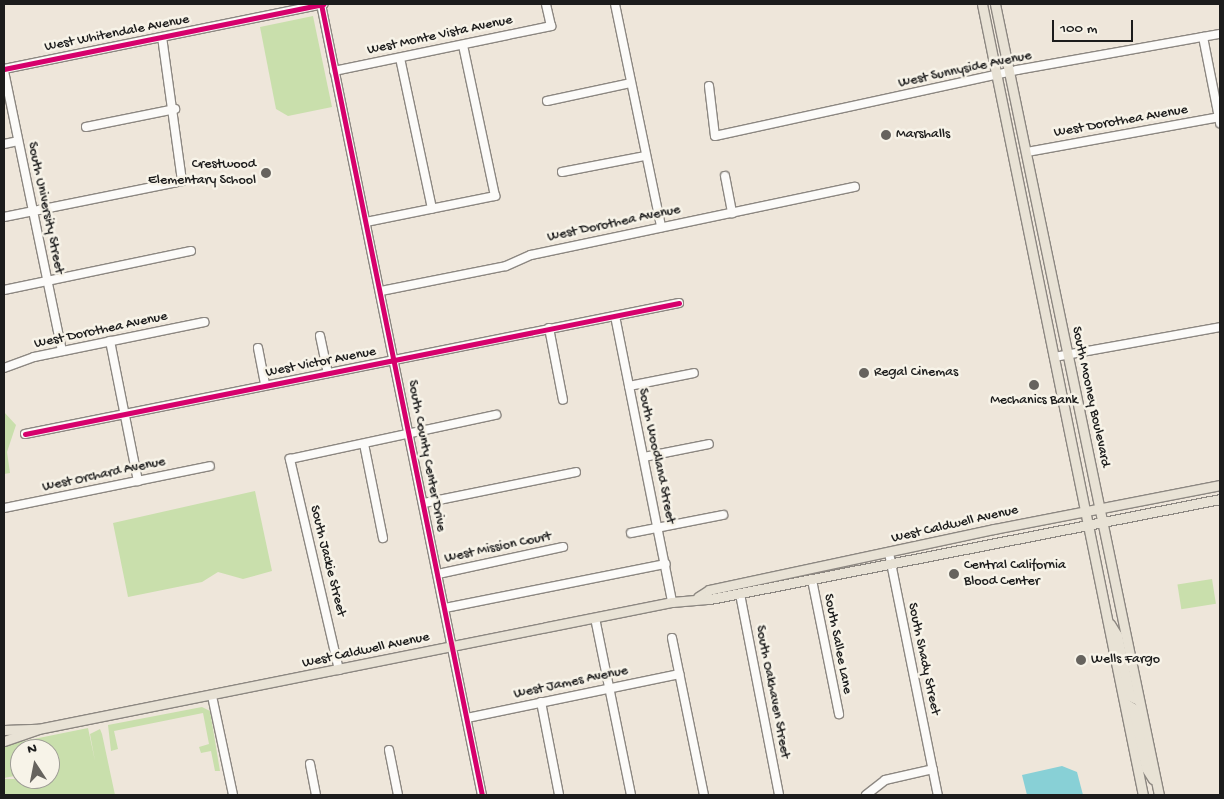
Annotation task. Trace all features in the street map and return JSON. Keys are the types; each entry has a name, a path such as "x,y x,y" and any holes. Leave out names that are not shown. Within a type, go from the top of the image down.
{"main road":[{"name":"South Mooney Boulevard","path":"982,4 1143,795"},
{"name":"South Mooney Boulevard","path":"995,4 1159,795"},
{"name":"West Caldwell Avenue","path":"698,597 709,590 889,554 1084,510 1220,485"},
{"name":"West Caldwell Avenue","path":"4,741 38,729 212,696 672,602 698,597 740,594 1102,520 1220,499"},
{"path":"740,594 743,587 795,572"},
{"path":"1108,622 1118,635 1130,696 1138,700"},
{"path":"1125,703 1133,708 1146,768 1156,785"},
{"name":"West Caldwell Avenue","path":"4,730 38,729"}],"street":[{"name":"West Whitendale Avenue","path":"4,70 322,4"},
{"name":"South County Center Drive","path":"322,4 334,71 411,434 482,795"},
{"name":"West Monte Vista Avenue","path":"334,71 550,26 546,4"},
{"path":"615,4 661,227"},
{"name":"West Sunnyside Avenue","path":"709,86 716,136 1010,72 1220,34"},
{"path":"4,217 182,180 175,109 162,37"},
{"path":"1203,37 1220,119"},
{"path":"366,222 495,196 463,45"},
{"path":"400,58 432,210"},
{"name":"South University Street","path":"4,70 62,351"},
{"path":"547,100 630,83"},
{"path":"86,128 175,109"},
{"name":"West Dorothea Avenue","path":"1027,152 1220,119"},
{"path":"4,144 18,141"},
{"path":"562,172 645,156"},
{"path":"725,176 732,213"},
{"name":"West Dorothea Avenue","path":"381,292 661,227 855,187"},
{"path":"4,290 191,251"},
{"name":"West Victor Avenue","path":"25,434 679,303"},
{"name":"South Woodland Street","path":"615,316 666,564 672,602"},
{"name":"West Dorothea Avenue","path":"4,368 62,351 204,322"},
{"path":"1054,357 1220,327"},
{"path":"549,328 564,400"},
{"path":"320,336 328,373"},
{"path":"110,342 138,481"},
{"path":"258,348 265,385"},
{"path":"629,386 694,374"},
{"path":"383,538 364,444 496,415"},
{"name":"South Jackie Street","path":"339,670 290,459 364,444"},
{"path":"644,457 708,444"},
{"name":"West Orchard Avenue","path":"4,508 210,466"},
{"path":"424,503 576,472"},
{"path":"631,534 723,515"},
{"name":"West Mission Court","path":"438,574 563,547"},
{"name":"South Shady Street","path":"889,554 938,795"},
{"path":"444,608 666,564"},
{"name":"South Sallee Lane","path":"812,580 838,714"},
{"name":"South Oakhaven Street","path":"740,594 779,795"},
{"path":"595,618 631,795"},
{"path":"672,638 704,795"},
{"name":"West James Avenue","path":"467,718 680,674"},
{"path":"212,696 233,795"},
{"path":"540,702 559,795"},
{"path":"389,750 398,795"},
{"path":"310,764 316,795"},
{"path":"866,795 885,780 933,769"}],"green space":[{"path":"313,16 332,107 288,116 276,109 260,27"},
{"path":"4,412 16,425 7,452 10,473 4,474"},
{"path":"255,491 272,571 243,579 218,572 202,582 128,597 113,523"},
{"path":"1212,579 1216,604 1181,609 1177,584"},
{"path":"202,707 210,711 220,771 215,771 211,751 201,753 199,747 209,744 203,713 114,731 118,749 111,751 108,725"},
{"path":"88,728 95,761 90,734 100,729 115,795 4,795 4,779 10,779 10,789 60,789 60,739 34,739"},
{"path":"10,744 10,777 4,778 4,745"}],"water":[{"path":"1062,766 1077,772 1083,795 1027,795 1022,775"}],"cycle path":[{"path":"321,4 482,795"},
{"path":"4,69 323,4"},
{"path":"25,434 679,303"}],"place":[{"name":"Marshalls","path":"886,135"},
{"name":"Crestwood Elementary School","path":"266,173"},
{"name":"Regal Cinemas","path":"864,373"},
{"name":"Mechanics Bank","path":"1034,385"},
{"name":"Central California Blood Center","path":"954,574"},
{"name":"Wells Fargo","path":"1081,660"}]}
